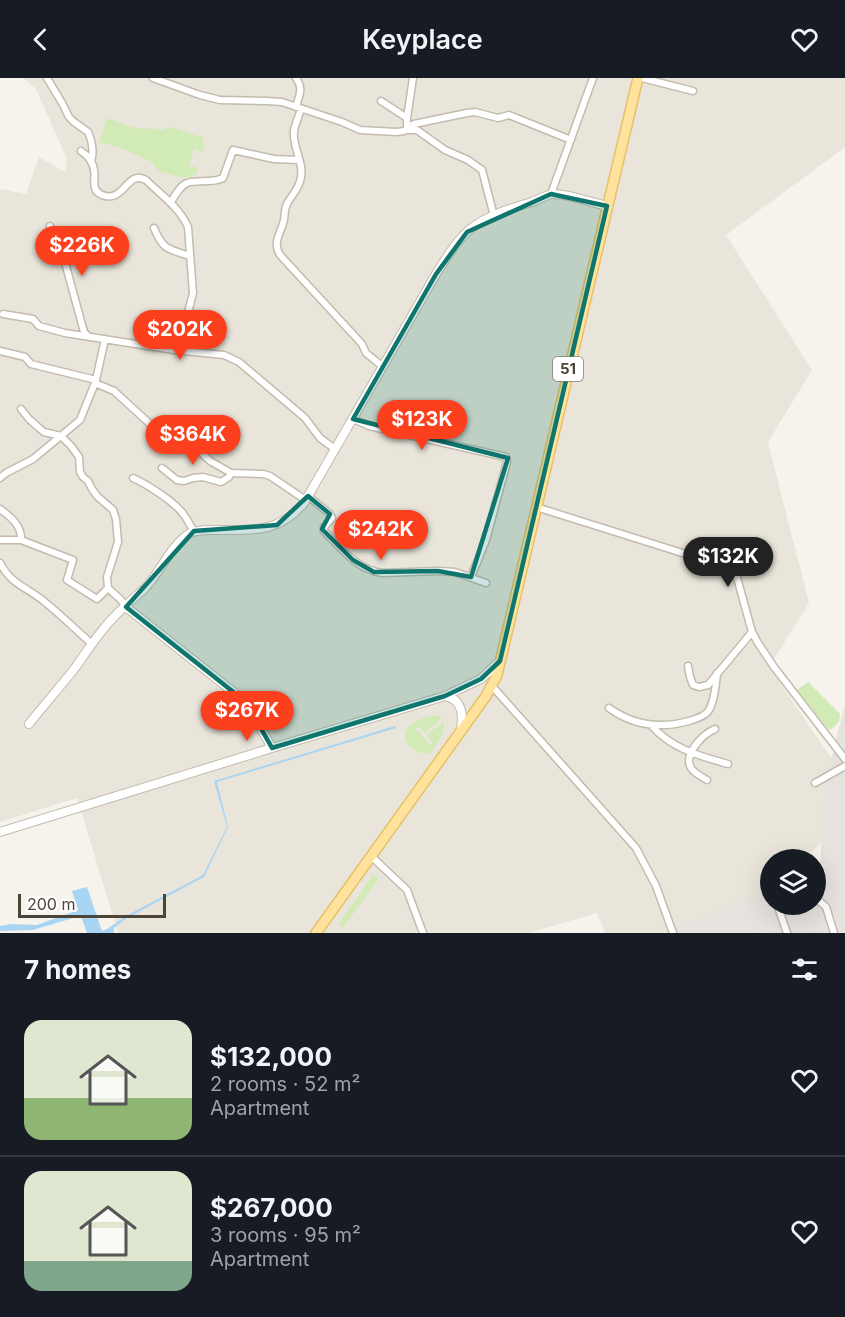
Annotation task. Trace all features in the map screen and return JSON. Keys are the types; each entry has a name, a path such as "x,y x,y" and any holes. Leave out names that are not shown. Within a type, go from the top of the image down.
{"main road":[{"name":"51","path":"316,933 492,686 500,661 607,206 640,78"}],"street":[{"path":"47,78 69,117 88,132 93,156 91,162"},
{"path":"153,78 220,100 275,101 360,130 404,131 414,123 476,112 498,118 509,115 571,140"},
{"path":"296,78 301,84 294,132 301,166 301,178 285,208 284,222 278,234 276,250 362,344 366,353 382,366"},
{"path":"407,128 413,78"},
{"path":"551,194 593,78"},
{"path":"640,78 693,91"},
{"path":"381,101 407,118"},
{"path":"407,128 417,130 445,150 468,160 482,171 494,216"},
{"path":"171,202 177,192 188,183 218,181 223,178 232,150 274,159 299,160"},
{"path":"81,151 88,156 91,162 94,169 93,183 99,193 115,195 136,177 142,178 171,202 188,226 193,293 181,350"},
{"path":"28,724 106,626 144,588 176,545 194,531 256,530 278,525 300,508 450,250 466,232 510,208 551,194 607,206"},
{"path":"51,226 51,233 61,249 66,265 84,332 89,337"},
{"path":"154,228 160,242 165,246 190,256"},
{"path":"3,314 33,319 39,326 65,333 174,350 224,355 239,362 305,418 320,438 335,449"},
{"path":"0,478 6,472 33,459 80,420 95,382 105,339"},
{"path":"0,351 25,357 31,364 95,382 114,391 150,424 189,442 210,461 231,473 270,476 301,497 308,496"},
{"path":"21,409 44,432 61,436 79,457 83,477 113,510 118,542 107,577 108,588 122,600 126,607 246,702 273,748"},
{"path":"353,419 369,426 506,457 507,462 486,540 471,577"},
{"path":"162,468 177,480 184,482 203,477 221,482 231,473"},
{"path":"134,478 154,489 184,514 194,531"},
{"path":"308,496 332,518 324,527 324,531 362,567 382,573 455,572 486,583"},
{"path":"536,507 730,568 736,574 752,632 774,667 845,759"},
{"path":"0,509 19,527 21,540"},
{"path":"0,540 21,540 73,560 67,580 97,599 108,588"},
{"path":"0,563 12,581 45,602 92,644"},
{"path":"688,666 693,685 699,687 708,685 752,632"},
{"path":"0,832 445,696 481,679 500,661"},
{"path":"609,708 626,718 651,726 692,721 705,715 710,708 717,673"},
{"path":"492,686 636,848 656,886 673,933"},
{"path":"445,696 451,697 460,705 463,716 461,732"},
{"path":"651,726 674,744 691,753 728,764"},
{"path":"707,780 692,771 689,761 691,753 708,733 715,729"},
{"path":"815,783 845,766"},
{"path":"371,856 407,890 423,933"},
{"path":"826,907 834,933"},
{"path":"781,915 787,933"}],"highlighted area":[{"path":"551,194 607,206 500,661 481,679 445,696 272,748 246,702 126,607 194,531 277,525 308,496 330,514 322,529 353,560 374,572 438,571 471,577 508,458 353,419 436,274 467,232"}],"shaded area":[{"path":"23,78 845,78 845,147 726,235 812,370 768,442 809,603 769,667 838,768 824,791 835,830 815,849 760,849 760,896 723,916 662,933 605,933 597,913 529,933 426,933 419,929 415,933 118,933 77,798 0,822 0,189 26,194 39,157 65,172 67,159 36,89"},
{"path":"845,705 845,933 665,933 760,892 760,915 826,915 826,849 821,849 825,782"}],"green space":[{"path":"107,118 131,127 145,129 161,130 171,127 204,138 203,152 194,149 189,165 198,168 196,175 183,178 159,171 152,162 121,148 99,142"},
{"path":"808,682 840,714 839,722 830,730 797,690"},
{"path":"435,715 442,717 425,733 418,726 415,729 430,745 433,743 427,735 444,721 440,739 435,747 429,754 411,748 405,739 408,728 418,720"},
{"path":"373,875 378,879 343,928 338,924"}],"water":[{"path":"395,726 396,728 217,782 228,827 204,877 127,918 114,928 114,933 87,933 80,916 33,930 0,931 0,926 37,925 78,910 72,891 87,887 102,931 107,929 126,916 203,875 227,827 214,781"}]}
